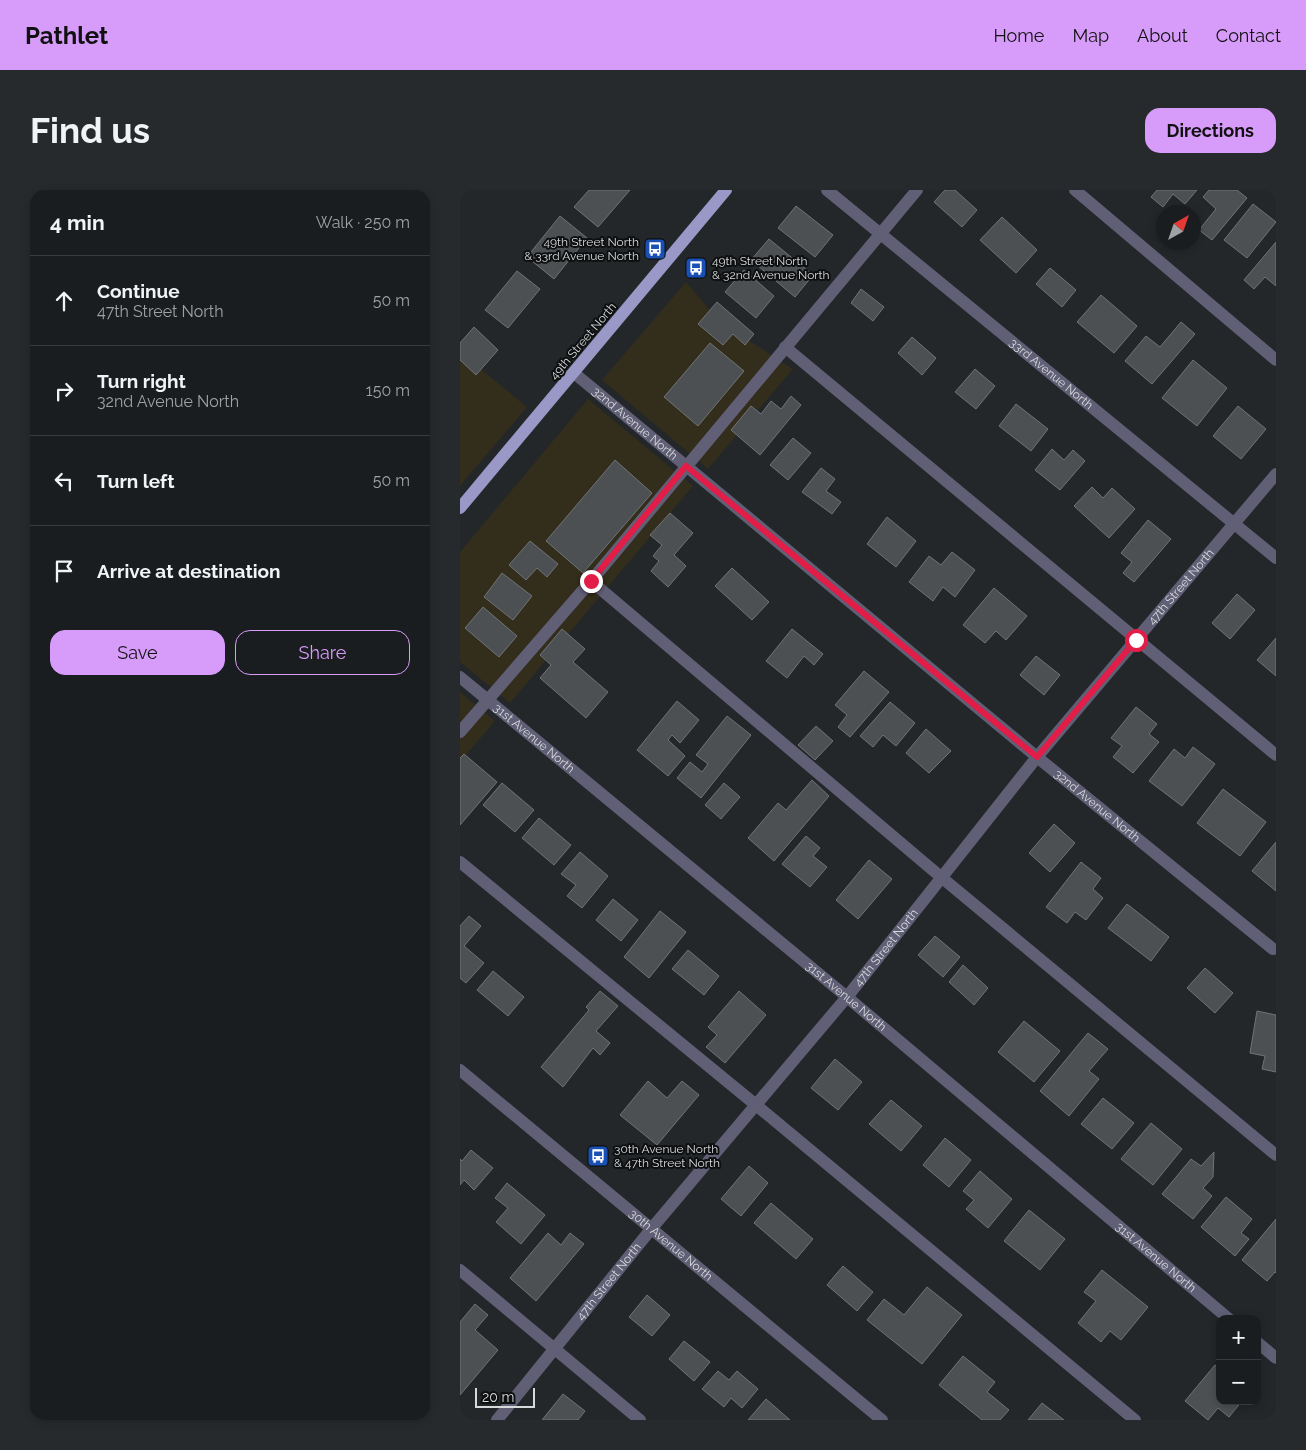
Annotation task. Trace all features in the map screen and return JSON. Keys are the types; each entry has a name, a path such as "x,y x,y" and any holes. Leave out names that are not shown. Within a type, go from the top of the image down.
{"main road":[{"name":"49th Street North","path":"460,508 726,190"}],"street":[{"name":"33rd Avenue North","path":"827,190 1276,558"},
{"path":"460,732 591,581 917,190"},
{"path":"1075,190 1276,360"},
{"path":"785,347 1276,756"},
{"name":"32nd Avenue North","path":"574,373 1037,757 1273,949"},
{"name":"47th Street North","path":"497,1420 652,1228 846,997 1037,757 1276,474"},
{"path":"591,581 941,877 1276,1155"},
{"name":"31st Avenue North","path":"460,677 1225,1315"},
{"path":"460,862 1135,1420"},
{"name":"30th Avenue North","path":"460,1070 882,1420"},
{"path":"460,1270 640,1420"},
{"path":"1261,1345 1276,1358"}],"shaded area":[{"path":"686,282 720,322 793,369 708,469 602,380"},
{"path":"460,352 527,407 460,486"},
{"path":"588,399 693,486 510,703 460,662 460,552"},
{"path":"460,692 495,721 460,762"}],"building":[{"path":"589,190 630,190 598,227 574,207"},
{"path":"945,190 955,190 977,210 962,227 934,202"},
{"path":"1157,190 1197,190 1185,204 1173,194 1165,205 1161,205 1151,197"},
{"path":"1209,190 1237,190 1247,198 1212,240 1201,232 1201,228 1216,209 1203,197"},
{"path":"1253,204 1276,222 1247,258 1224,240"},
{"path":"796,206 833,235 815,257 778,228"},
{"path":"560,216 587,238 554,279 527,257"},
{"path":"1002,217 1037,250 1016,273 980,240"},
{"path":"769,239 813,275 795,297 751,260"},
{"path":"1276,242 1276,286 1265,277 1254,289 1244,280"},
{"path":"1050,268 1076,290 1062,307 1036,284"},
{"path":"744,270 774,296 756,318 725,292"},
{"path":"517,271 540,289 508,328 485,310"},
{"path":"861,289 884,307 873,321 851,303"},
{"path":"1101,295 1137,326 1114,353 1077,322"},
{"path":"717,302 754,334 745,345 733,334 723,345 698,324"},
{"path":"1181,322 1195,334 1152,384 1125,361 1146,336 1160,347"},
{"path":"474,327 498,350 476,375 460,360 460,343"},
{"path":"912,337 936,358 922,375 898,353"},
{"path":"710,343 744,371 698,426 664,397"},
{"path":"1193,360 1227,388 1197,426 1162,398"},
{"path":"975,369 995,386 976,409 955,392"},
{"path":"791,396 801,405 760,455 731,430 751,406 761,414 771,401 781,409"},
{"path":"1016,404 1048,429 1031,451 999,426"},
{"path":"1238,406 1266,429 1241,459 1213,436"},
{"path":"793,438 811,453 788,480 770,465"},
{"path":"1052,449 1064,460 1073,450 1085,461 1060,490 1035,470"},
{"path":"615,460 652,493 583,573 546,541"},
{"path":"821,468 835,479 826,491 841,502 832,514 802,492"},
{"path":"1092,487 1103,498 1112,488 1135,509 1109,538 1074,506"},
{"path":"670,513 693,533 674,555 686,566 668,587 651,571 659,561 653,556 662,545 650,535"},
{"path":"887,517 916,541 896,567 867,544"},
{"path":"1148,520 1171,539 1134,582 1123,573 1132,562 1121,553"},
{"path":"530,541 558,564 547,577 537,568 526,580 509,565"},
{"path":"952,552 975,570 955,597 943,587 933,601 909,582 929,556 941,565"},
{"path":"732,568 769,602 752,620 715,586"},
{"path":"502,573 532,596 513,620 484,597"},
{"path":"994,588 1027,616 1006,640 996,631 985,643 963,625"},
{"path":"1237,594 1255,610 1230,639 1212,623"},
{"path":"483,607 517,636 499,657 465,628"},
{"path":"562,629 585,649 573,662 608,692 586,718 540,678 551,665 540,655"},
{"path":"792,629 823,654 814,665 804,656 787,678 766,661"},
{"path":"1276,638 1276,676 1257,660"},
{"path":"1036,656 1060,675 1044,695 1020,675"},
{"path":"864,671 889,692 850,737 838,727 847,715 835,705"},
{"path":"677,701 699,720 680,743 672,735 668,740 685,756 668,776 637,750"},
{"path":"890,702 915,723 896,746 883,735 873,747 860,736"},
{"path":"1136,707 1157,724 1149,734 1159,742 1133,773 1113,757 1122,746 1111,738"},
{"path":"727,716 751,735 701,798 677,778 690,762 702,772 708,764 696,755"},
{"path":"816,726 833,741 815,760 798,745"},
{"path":"926,729 951,751 929,773 906,753"},
{"path":"1193,747 1215,764 1182,806 1149,781 1174,749 1185,758"},
{"path":"464,754 497,782 460,825 460,758"},
{"path":"812,780 829,796 774,861 748,838 778,803 786,810"},
{"path":"502,783 534,810 515,832 483,805"},
{"path":"724,783 740,797 721,819 705,805"},
{"path":"1223,789 1266,822 1240,856 1197,823"},
{"path":"539,818 571,845 554,865 522,838"},
{"path":"1054,824 1075,843 1050,872 1029,853"},
{"path":"806,836 820,848 813,856 827,867 810,887 782,864"},
{"path":"1276,842 1276,891 1252,871"},
{"path":"580,852 608,876 582,908 567,896 576,885 561,874"},
{"path":"869,860 892,879 858,919 836,900"},
{"path":"1081,862 1101,878 1093,889 1103,898 1086,920 1075,912 1067,923 1046,907"},
{"path":"613,899 638,920 621,941 596,920"},
{"path":"1127,904 1169,937 1151,961 1108,928"},
{"path":"660,911 686,932 649,978 624,957"},
{"path":"469,916 481,926 464,946 484,963 466,983 460,978 460,926"},
{"path":"935,936 960,957 943,977 918,955"},
{"path":"688,950 719,976 704,995 672,969"},
{"path":"963,965 988,988 974,1005 949,982"},
{"path":"1205,968 1233,993 1215,1013 1187,988"},
{"path":"493,971 524,997 508,1016 477,990"},
{"path":"600,991 618,1006 596,1031 610,1043 600,1055 593,1048 563,1087 541,1067 589,1010 586,1007"},
{"path":"739,991 766,1015 725,1063 706,1047 717,1035 708,1027"},
{"path":"1257,1011 1276,1015 1276,1072 1262,1069 1265,1056 1250,1053"},
{"path":"1024,1021 1060,1051 1034,1082 998,1052"},
{"path":"1088,1033 1108,1049 1089,1071 1099,1079 1069,1116 1040,1091"},
{"path":"835,1059 862,1082 838,1110 811,1088"},
{"path":"648,1081 667,1098 682,1081 699,1095 657,1145 620,1115"},
{"path":"1103,1098 1134,1123 1112,1149 1081,1124"},
{"path":"891,1100 922,1126 901,1151 869,1124"},
{"path":"1151,1123 1182,1149 1153,1185 1121,1159"},
{"path":"945,1138 971,1160 949,1187 923,1165"},
{"path":"471,1150 493,1168 474,1190 464,1180 460,1185 460,1159 462,1161"},
{"path":"1214,1152 1213,1177 1203,1188 1212,1196 1193,1219 1162,1194 1191,1159 1201,1166"},
{"path":"749,1166 768,1183 741,1216 721,1199"},
{"path":"980,1171 1012,1199 988,1228 966,1209 974,1200 963,1191"},
{"path":"507,1183 545,1215 521,1244 496,1222 508,1208 495,1198"},
{"path":"1226,1197 1252,1219 1241,1233 1249,1239 1235,1256 1201,1227"},
{"path":"771,1203 813,1239 796,1259 754,1223"},
{"path":"1029,1210 1065,1239 1040,1270 1004,1241"},
{"path":"1276,1219 1276,1273 1267,1281 1242,1260"},
{"path":"548,1233 561,1245 570,1233 584,1244 536,1301 510,1278"},
{"path":"843,1266 873,1292 857,1311 827,1285"},
{"path":"1102,1270 1148,1307 1121,1340 1110,1331 1101,1342 1078,1323 1096,1301 1084,1292"},
{"path":"927,1287 962,1315 922,1364 867,1320 884,1299 904,1315"},
{"path":"647,1295 670,1315 652,1336 629,1317"},
{"path":"475,1304 488,1315 475,1330 498,1350 460,1395 460,1322"},
{"path":"684,1341 710,1362 694,1381 669,1359"},
{"path":"963,1356 995,1382 987,1392 1009,1410 1000,1420 982,1420 939,1385"},
{"path":"1215,1365 1216,1405 1239,1405 1229,1417 1218,1408 1208,1420 1185,1401"},
{"path":"718,1371 729,1380 737,1371 758,1389 742,1408 731,1398 724,1407 702,1389"},
{"path":"563,1394 585,1411 578,1420 542,1420"},
{"path":"766,1399 790,1420 748,1420"},
{"path":"1042,1403 1064,1420 1028,1420"}],"place":[{"name":"49th Street North & 33rd Avenue North","path":"655,249"},
{"name":"49th Street North & 32nd Avenue North","path":"696,268"},
{"name":"30th Avenue North & 47th Street North","path":"598,1156"}],"route":[{"path":"591,581 686,466 1037,757 1136,640"}]}
